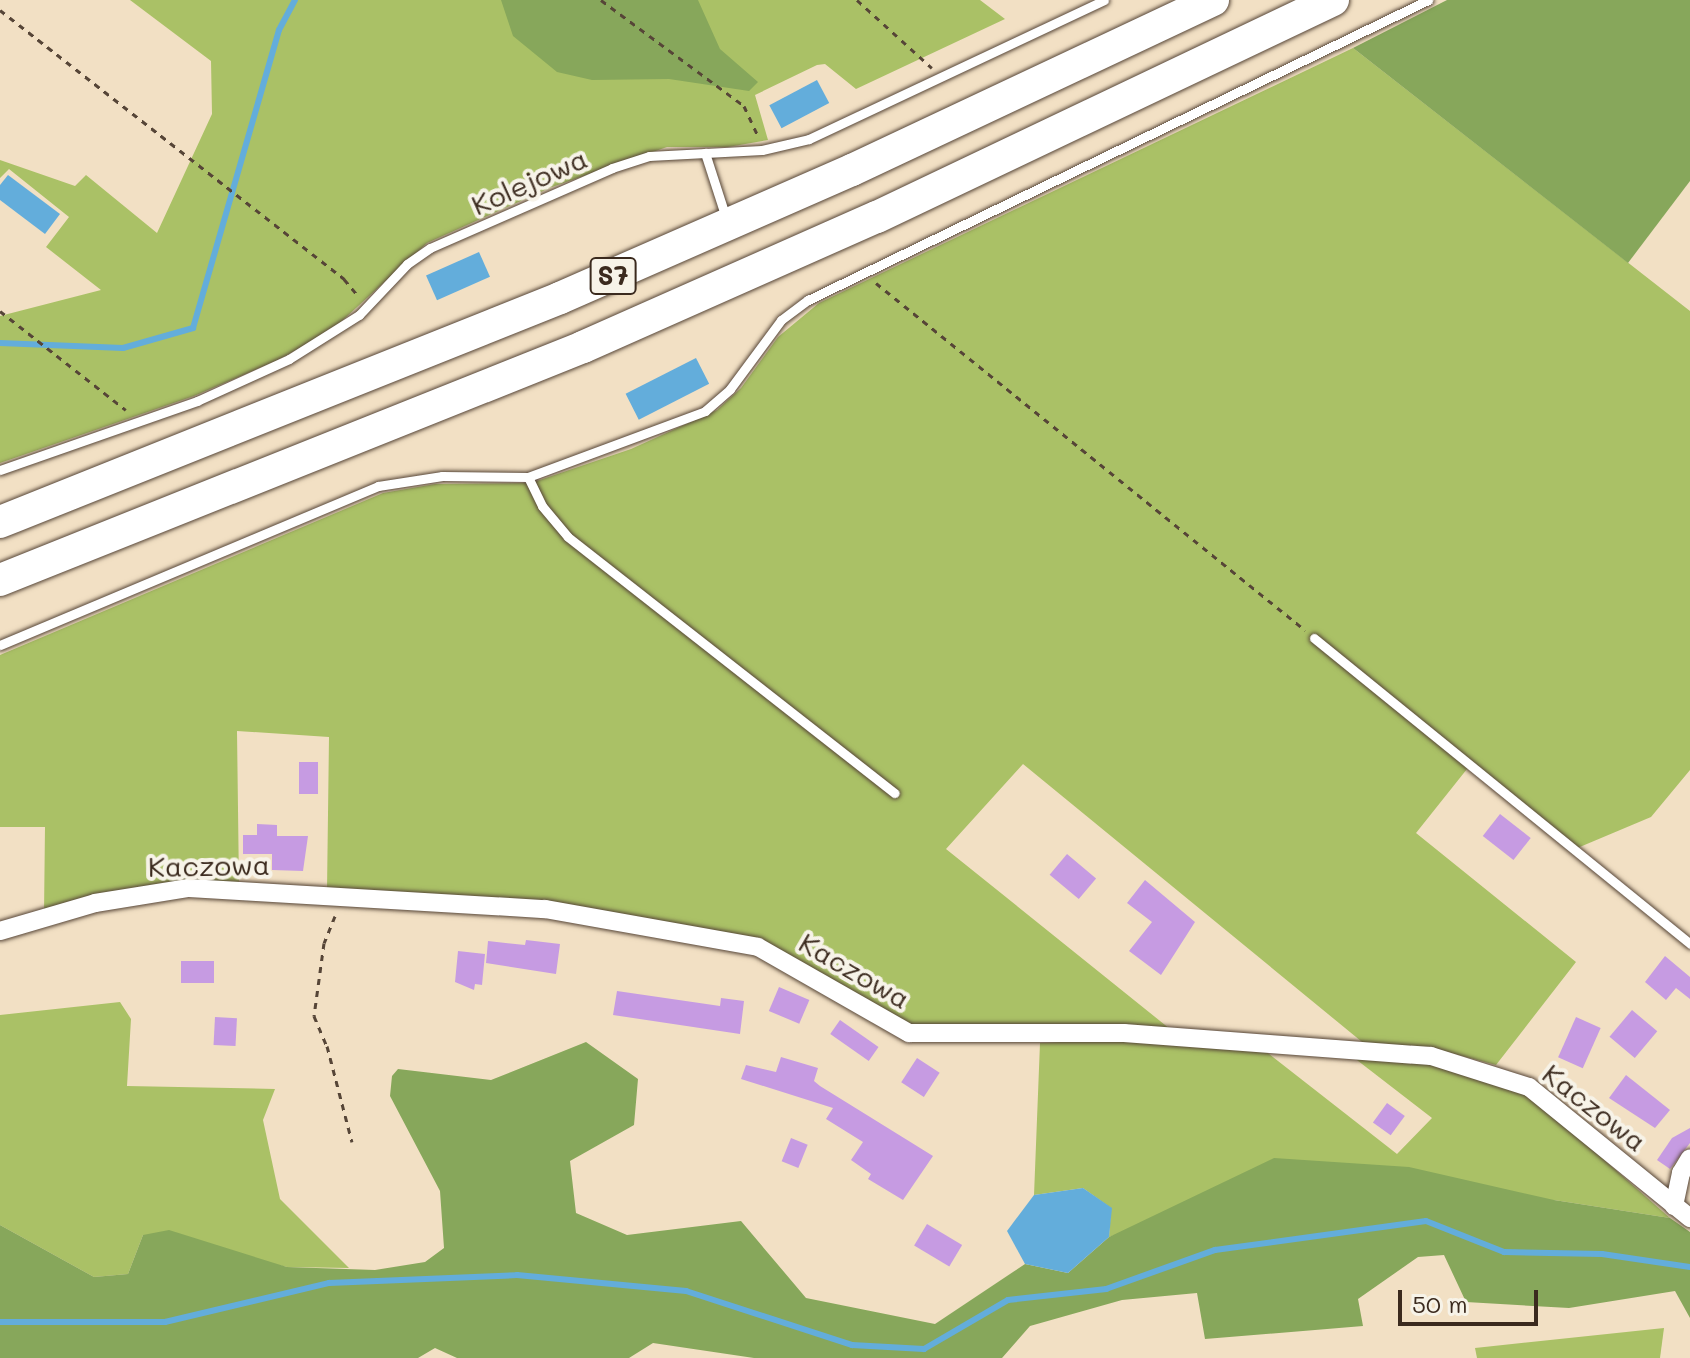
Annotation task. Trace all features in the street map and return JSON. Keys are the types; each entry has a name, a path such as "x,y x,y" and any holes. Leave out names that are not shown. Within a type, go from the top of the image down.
{"highway":[{"name":"S7","path":"0,522 330,394 729,225 1213,0"},
{"name":"S7","path":"0,580 159,519 752,273 1333,0"},
{"path":"0,599 159,519"}],"street":[{"name":"Kaczowa","path":"0,931 95,903 171,890 344,894 545,909 758,947 909,1033 1124,1033 1431,1056 1529,1087 1690,1218"},
{"path":"1674,1206 1681,1173 1690,1158"}],"lane":[{"name":"Kolejowa","path":"0,470 140,421 289,359 329,338 367,306 407,264 430,248 612,168 649,156 762,150 809,139 1104,0"},
{"path":"0,645 378,486 442,476 528,477 705,411 730,389 781,320 808,300 1428,0"},
{"path":"705,153 729,225"},
{"path":"528,477 542,506 568,537 894,793"},
{"path":"1314,638 1690,944"}],"path":[{"path":"601,0 744,106 762,150"},
{"path":"857,0 889,24 940,77"},
{"path":"0,10 344,279 367,306"},
{"path":"864,273 1314,638"},
{"path":"0,311 140,421"},
{"path":"344,894 324,943 314,1016 327,1046 352,1142"}],"green space":[{"path":"130,0 980,0 1005,19 856,89 825,64 817,65 755,95 768,140 728,147 667,147 552,187 427,243 332,330 278,360 194,396 0,463 0,316 101,290 46,247 69,217 9,169 0,178 0,160 75,186 86,175 157,233 212,114 211,61"},
{"path":"501,0 698,0 720,49 758,82 749,91 669,79 592,80 557,72 513,36"},
{"path":"1447,0 1690,0 1690,181 1628,263 1353,48"},
{"path":"1353,48 1690,311 1690,770 1651,817 1575,849 1471,764 1416,833 1576,962 1496,1065 1432,1048 1367,1046 1023,764 946,849 1175,1033 910,1027 762,942 327,890 329,737 237,731 239,886 44,913 45,827 0,827 0,655 383,493 435,484 531,483 631,449 717,410 741,388 778,337 819,303"},
{"path":"120,1002 131,1019 127,1086 275,1089 263,1120 280,1199 349,1268 287,1267 143,1235 128,1274 94,1277 0,1225 0,1015"},
{"path":"1124,1039 1264,1050 1397,1154 1432,1118 1353,1057 1430,1063 1526,1091 1670,1218 1554,1200 1137,1227 1109,1237 1111,1208 1083,1188 1034,1195 1040,1043"},
{"path":"586,1042 638,1079 634,1125 570,1161 576,1213 627,1235 741,1221 806,1298 935,1324 1025,1264 1068,1273 1109,1237 1274,1158 1409,1167 1554,1200 1670,1218 1690,1232 1690,1318 1675,1291 1569,1308 1466,1302 1444,1255 1418,1257 1358,1299 1363,1326 1205,1339 1197,1293 1122,1300 1030,1326 1002,1358 754,1358 653,1343 629,1358 457,1358 435,1348 418,1358 0,1358 0,1225 94,1277 128,1274 143,1235 169,1230 287,1267 375,1270 425,1262 444,1248 440,1191 390,1096 392,1076 398,1069 491,1080"},
{"path":"1664,1328 1660,1358 1477,1358 1475,1348"}],"water":[{"path":"817,80 829,103 782,128 769,105"},
{"path":"8,175 60,214 45,234 0,200 0,185"},
{"path":"479,252 490,277 437,300 426,276"},
{"path":"696,358 709,384 639,420 626,394"},
{"path":"1083,1188 1112,1208 1109,1237 1068,1273 1025,1264 1007,1231 1034,1195"}],"building":[{"path":"299,762 318,762 318,794 299,794"},
{"path":"1500,814 1531,838 1513,860 1483,836"},
{"path":"257,824 277,825 277,836 308,836 303,871 272,870 272,854 243,854 243,835 257,835"},
{"path":"1067,854 1096,878 1079,899 1050,875"},
{"path":"1145,880 1195,922 1161,975 1129,951 1152,922 1127,903"},
{"path":"526,940 560,944 556,974 486,963 488,941 525,945"},
{"path":"458,951 485,954 482,985 475,984 474,990 455,982"},
{"path":"1665,956 1690,977 1690,999 1676,988 1666,1000 1645,982"},
{"path":"181,961 214,961 214,983 181,983"},
{"path":"779,987 809,1000 799,1024 769,1011"},
{"path":"617,991 720,1006 721,998 744,1001 740,1034 613,1015"},
{"path":"1632,1010 1657,1031 1635,1058 1610,1037"},
{"path":"215,1017 237,1018 236,1046 214,1045"},
{"path":"1576,1017 1601,1028 1583,1068 1558,1057"},
{"path":"840,1020 879,1047 869,1061 830,1034"},
{"path":"781,1057 818,1068 814,1081 820,1086 933,1156 903,1200 868,1179 871,1174 851,1160 863,1142 826,1119 833,1108 741,1079 746,1065 776,1072"},
{"path":"917,1058 940,1073 924,1097 901,1082"},
{"path":"1626,1075 1670,1110 1655,1128 1609,1098"},
{"path":"1387,1103 1405,1116 1391,1135 1373,1122"},
{"path":"1690,1128 1690,1143 1670,1169 1657,1160 1672,1138"},
{"path":"791,1138 808,1145 798,1168 782,1161"},
{"path":"927,1224 962,1245 949,1267 914,1245"}],"waterway":[{"path":"0,343 123,348 193,328 279,30 295,0"},
{"path":"0,1322 165,1322 329,1283 517,1275 686,1291 852,1345 924,1349 1008,1300 1106,1289 1215,1250 1426,1221 1504,1252 1602,1254 1690,1267"}]}
